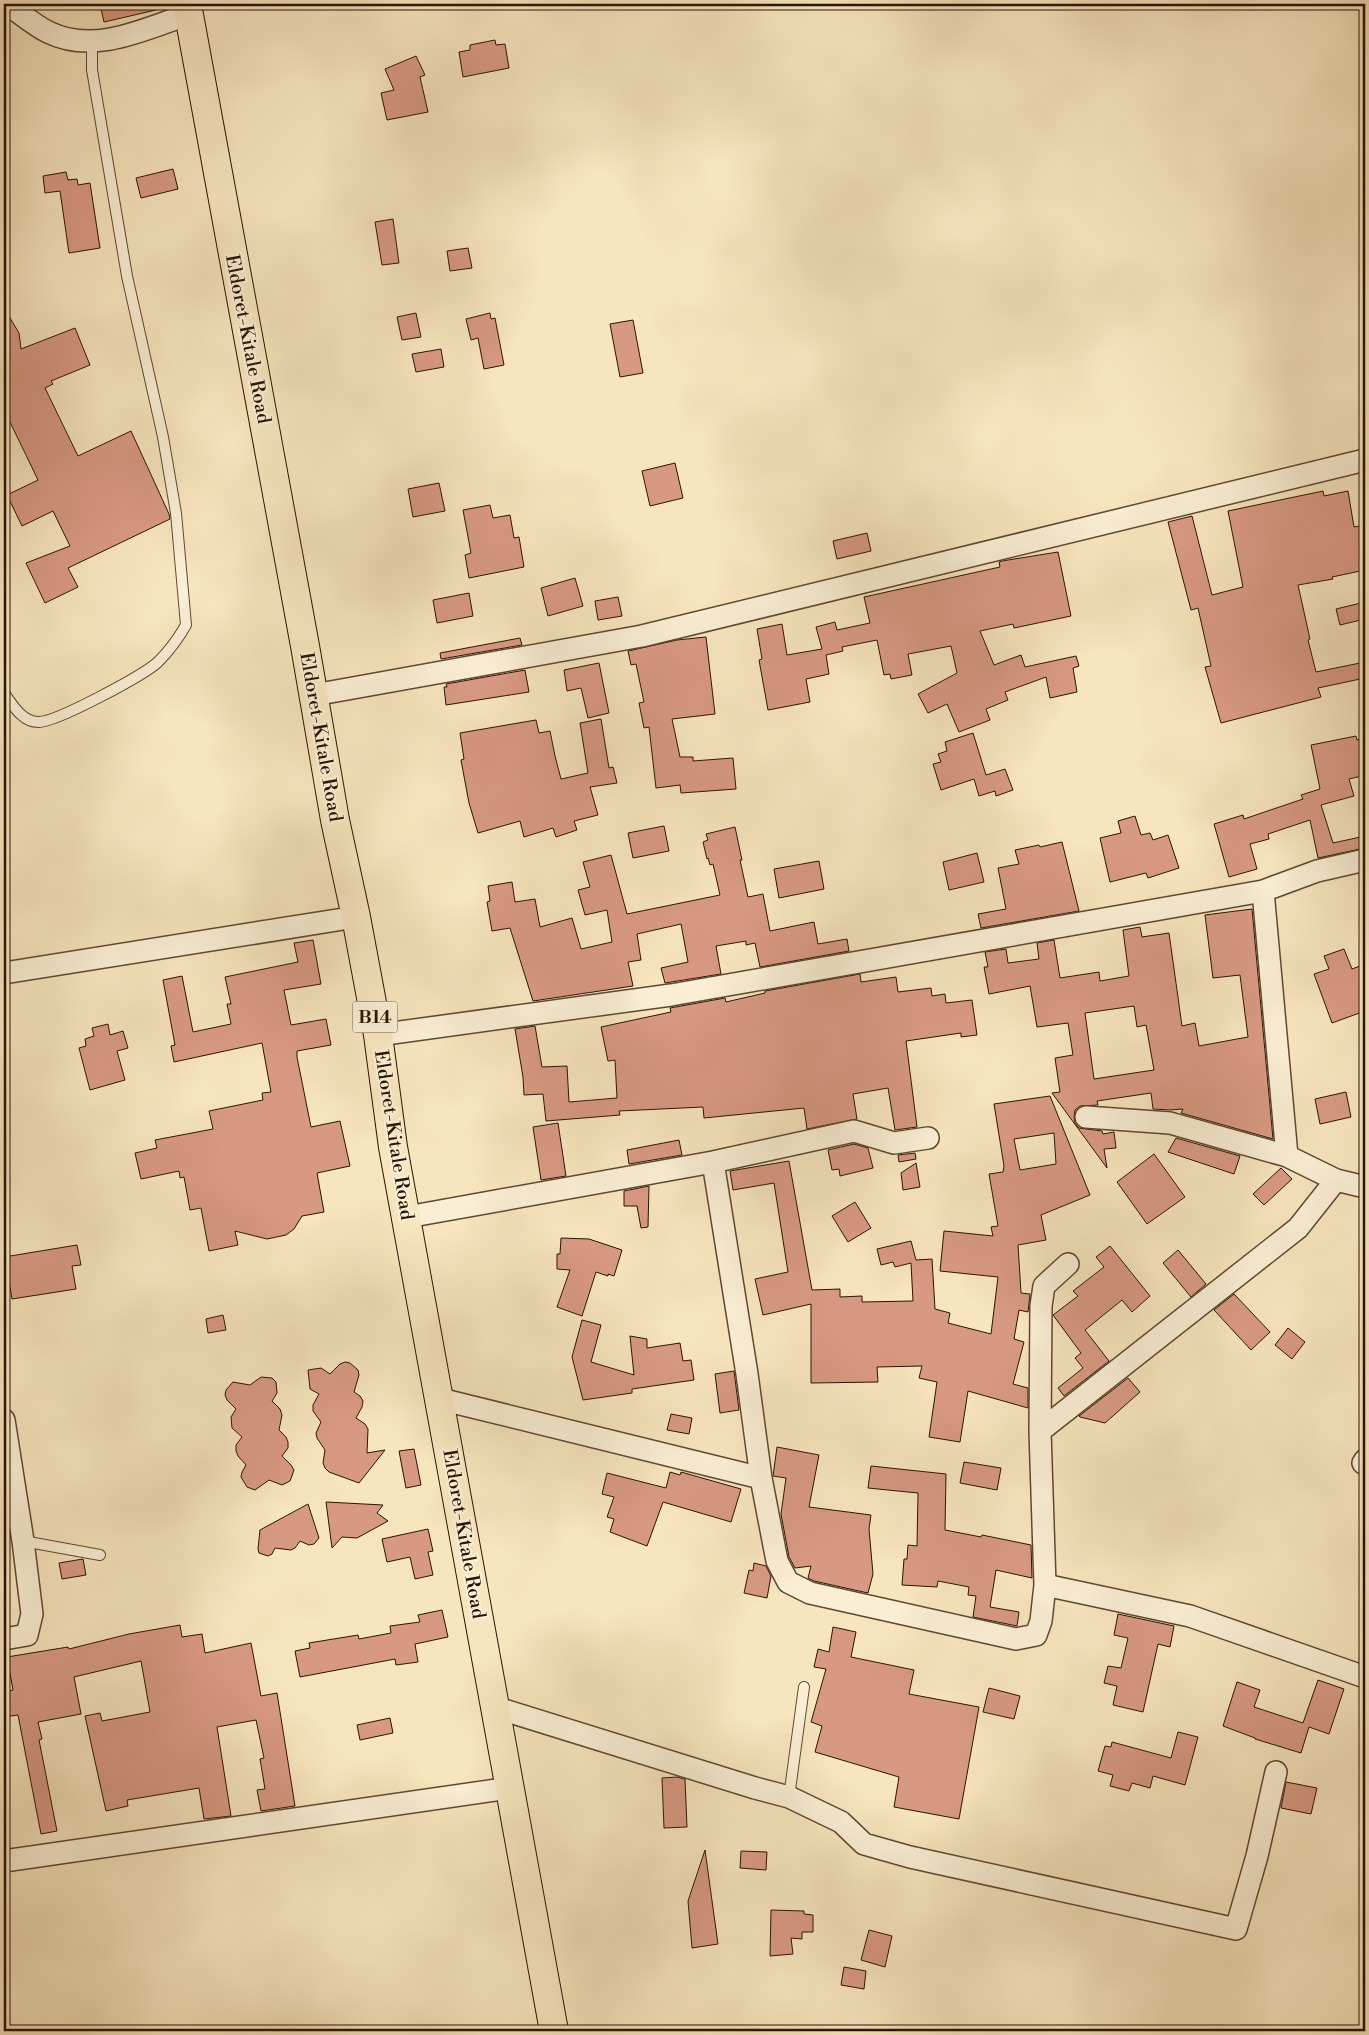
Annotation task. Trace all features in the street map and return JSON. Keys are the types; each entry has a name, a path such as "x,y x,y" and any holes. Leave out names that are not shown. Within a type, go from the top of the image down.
{"highway":[{"name":"Eldoret-Kitale Road","path":"188,9 314,695 335,820 356,917 378,1035 393,1147 554,2031"}],"street":[{"path":"7,4 49,32 80,42 108,40 188,9"},
{"path":"314,695 642,636 1365,460"},
{"path":"378,1035 671,995 1263,890 1317,871 1365,860"},
{"path":"1263,890 1287,1156"},
{"path":"4,973 356,917"},
{"path":"1086,1117 1170,1124 1287,1156 1336,1180 1365,1186"},
{"path":"407,1217 713,1162 854,1131 894,1143 928,1138"},
{"path":"713,1162 747,1374 761,1478 777,1561 788,1582 810,1593 1016,1639 1036,1635 1041,1621 1045,1584 1040,1431 1041,1306 1044,1286 1068,1264"},
{"path":"1040,1431 1298,1228 1336,1180"},
{"path":"440,1398 761,1478"},
{"path":"4,1420 23,1541 32,1614 27,1635 4,1639"},
{"path":"1045,1584 1190,1616 1365,1677"},
{"path":"494,1707 789,1797 841,1822 864,1844 1236,1929 1257,1856 1276,1772"},
{"path":"4,1861 510,1788"}],"lane":[{"path":"4,693 19,714 36,722 53,719 89,702 156,664 177,641 186,626 176,513 163,437 127,276 92,70 92,41"},
{"path":"23,1541 100,1555"},
{"path":"789,1797 804,1687"}],"building":[{"path":"100,4 155,4 156,10 104,22"},
{"path":"495,40 496,45 505,44 509,68 463,77 459,52 470,50 470,45"},
{"path":"416,56 425,75 420,77 428,112 387,120 381,93 394,90 385,69"},
{"path":"173,169 178,189 141,198 136,178"},
{"path":"66,172 68,180 77,179 78,185 90,183 100,248 69,253 60,191 45,193 43,176"},
{"path":"393,219 399,263 382,265 375,222"},
{"path":"468,248 472,268 450,271 447,251"},
{"path":"4,308 19,333 21,349 75,328 90,365 51,381 53,384 45,388 78,456 131,431 170,519 68,568 78,587 45,603 26,563 70,546 53,511 22,526 7,495 38,480 9,420 4,422"},
{"path":"416,313 421,337 402,340 397,317"},
{"path":"490,313 491,319 495,318 504,365 484,369 478,338 471,340 466,319"},
{"path":"633,320 643,373 620,377 610,324"},
{"path":"441,349 444,367 416,372 412,354"},
{"path":"675,463 683,498 650,506 642,471"},
{"path":"439,483 445,511 413,517 408,489"},
{"path":"1323,491 1324,496 1348,491 1354,527 1365,525 1365,570 1332,577 1333,579 1298,585 1310,639 1308,640 1316,672 1365,662 1365,678 1318,688 1321,697 1221,723 1205,667 1211,666 1198,608 1191,610 1168,522 1192,516 1212,595 1243,587 1228,511"},
{"path":"490,505 493,518 510,515 514,538 519,537 524,567 469,578 465,555 471,553 463,510"},
{"path":"867,533 871,551 837,559 833,541"},
{"path":"1058,552 1071,616 1014,628 1013,624 980,631 994,665 1021,655 1025,667 1076,656 1079,666 1073,668 1077,692 1050,698 1046,677 1005,692 1008,700 986,709 990,720 959,732 947,704 928,713 918,694 957,673 951,646 908,654 912,675 891,679 890,674 884,675 877,640 842,647 843,651 826,655 829,674 806,679 810,702 768,710 759,660 762,659 757,629 782,624 787,655 822,649 816,627 835,622 837,630 870,623 864,597 1000,567 999,562 1002,561"},
{"path":"575,578 583,606 548,616 541,588"},
{"path":"469,593 473,616 437,623 433,600"},
{"path":"618,597 622,616 598,620 595,601"},
{"path":"1365,602 1365,619 1340,625 1336,609"},
{"path":"706,637 715,714 672,719 680,757 693,757 693,761 733,758 736,789 681,793 680,785 656,788 649,727 644,728 639,703 644,702 636,664 631,665 628,651 677,640"},
{"path":"520,638 522,645 441,659 440,653"},
{"path":"599,663 609,713 588,718 581,688 567,691 564,670"},
{"path":"525,670 529,692 446,705 444,687 447,687 446,684"},
{"path":"601,719 609,768 613,767 617,783 590,787 598,815 574,821 577,830 556,837 553,828 524,837 520,821 478,833 469,803 461,760 464,759 460,733 536,720 539,733 550,731 561,779 588,773 580,723"},
{"path":"973,733 986,775 1005,769 1013,790 996,796 995,791 979,796 974,779 941,790 933,764 941,762 938,754 947,751 945,742"},
{"path":"1356,736 1357,740 1365,738 1365,770 1361,771 1362,776 1349,779 1354,796 1321,805 1333,843 1365,836 1365,848 1318,858 1310,820 1268,834 1269,839 1250,844 1257,869 1229,877 1214,824 1243,815 1244,819 1303,799 1301,795 1320,789 1311,745"},
{"path":"1135,816 1141,835 1150,833 1153,840 1168,835 1179,868 1148,878 1146,873 1110,882 1100,838 1121,833 1118,821"},
{"path":"664,826 669,851 633,858 628,833"},
{"path":"735,827 748,897 763,894 770,931 814,922 818,944 847,939 849,951 760,967 755,943 746,945 746,941 716,946 721,974 665,983 661,968 688,962 681,924 637,934 641,960 628,962 633,986 533,1001 510,928 492,931 487,902 490,901 488,886 512,882 515,902 535,899 540,927 572,918 581,949 612,942 607,910 585,915 578,890 590,887 583,862 611,855 627,914 720,895 713,864 710,865 707,859 703,842 708,840 706,834"},
{"path":"1062,842 1079,911 981,928 978,914 1006,909 998,868 1019,864 1015,850"},
{"path":"977,853 984,882 949,890 943,862"},
{"path":"819,861 824,889 779,898 774,869"},
{"path":"1252,909 1273,1139 1181,1113 1183,1109 1153,1109 1151,1093 1097,1101 1098,1105 1080,1106 1075,1110 1074,1117 1075,1123 1079,1128 1102,1131 1103,1134 1114,1132 1116,1148 1104,1149 1107,1168 1052,1093 1060,1092 1055,1058 1073,1055 1068,1023 1037,1027 1030,986 989,994 984,967 988,967 985,952 1006,949 1008,963 1039,959 1037,943 1054,940 1060,978 1099,972 1100,981 1129,976 1123,930 1140,927 1142,937 1169,933 1182,1026 1195,1023 1199,1046 1248,1037 1240,975 1213,978 1205,915","holes":["1134,1006 1137,1027 1146,1025 1154,1070 1094,1079 1085,1013"]},
{"path":"313,940 321,984 284,990 291,1025 326,1019 331,1045 297,1051 297,1057 311,1127 340,1121 350,1166 317,1173 324,1212 302,1216 294,1229 286,1235 267,1239 235,1231 238,1245 209,1251 201,1208 190,1210 184,1177 180,1178 179,1171 141,1179 135,1153 157,1148 155,1140 213,1129 209,1111 263,1100 262,1093 271,1092 262,1043 174,1062 171,1046 175,1045 163,980 182,976 193,1032 231,1024 227,1004 231,1004 225,977 298,962 294,943"},
{"path":"1344,949 1352,969 1365,964 1365,1011 1332,1023 1314,974 1329,969 1324,956"},
{"path":"860,974 861,982 896,977 898,992 931,988 932,996 945,994 946,1003 972,1000 977,1035 961,1037 961,1033 906,1041 917,1127 895,1130 888,1088 853,1094 857,1119 807,1129 804,1108 704,1118 703,1107 619,1111 620,1115 546,1121 543,1094 524,1095 515,1029 535,1026 542,1067 567,1066 569,1102 617,1098 615,1060 608,1061 601,1027 671,1012 670,1008 725,998 726,1002 765,993 765,991"},
{"path":"108,1024 110,1035 123,1031 128,1048 117,1051 125,1080 90,1090 79,1048 86,1046 85,1039 94,1036 92,1028"},
{"path":"1346,1092 1351,1117 1320,1124 1315,1099"},
{"path":"1050,1096 1090,1195 1041,1215 1046,1240 1018,1245 1021,1293 1030,1294 1028,1312 1019,1310 1014,1339 1024,1342 1013,1384 1028,1388 1028,1408 968,1391 960,1442 929,1437 937,1382 919,1378 922,1366 877,1367 878,1382 811,1383 811,1304 763,1315 755,1279 788,1272 774,1183 733,1190 730,1171 789,1161 812,1290 840,1289 840,1297 862,1296 862,1302 913,1301 911,1263 895,1267 893,1262 881,1265 877,1249 911,1241 916,1260 932,1259 935,1309 950,1313 948,1323 991,1334 998,1277 940,1271 944,1231 993,1236 991,1227 998,1226 989,1174 1003,1172 1004,1166 994,1104","holes":["1054,1133 1056,1164 1020,1170 1014,1139"]},
{"path":"558,1123 566,1176 541,1180 533,1127"},
{"path":"1176,1138 1240,1156 1234,1174 1168,1152"},
{"path":"679,1140 682,1155 629,1164 627,1150"},
{"path":"854,1144 868,1148 873,1168 840,1176 839,1169 832,1170 828,1150"},
{"path":"915,1153 916,1159 899,1162 898,1155"},
{"path":"1154,1154 1185,1197 1147,1224 1117,1182"},
{"path":"916,1163 920,1187 903,1190 901,1173"},
{"path":"1281,1168 1292,1179 1264,1205 1253,1194"},
{"path":"649,1186 648,1227 641,1228 637,1206 624,1206 624,1191"},
{"path":"855,1202 871,1228 848,1242 832,1216"},
{"path":"561,1238 589,1239 622,1250 614,1276 596,1272 582,1316 557,1307 570,1270 557,1269 557,1254 560,1254"},
{"path":"77,1245 81,1265 72,1266 76,1289 12,1299 8,1276 4,1277 4,1257"},
{"path":"1110,1246 1150,1296 1132,1312 1122,1300 1085,1330 1109,1361 1064,1396 1058,1388 1083,1368 1075,1358 1081,1353 1053,1315 1078,1296 1073,1291 1104,1267 1096,1257"},
{"path":"1178,1250 1206,1284 1191,1297 1163,1263"},
{"path":"1234,1294 1270,1332 1251,1350 1214,1310"},
{"path":"223,1315 226,1330 208,1333 206,1319"},
{"path":"582,1320 601,1325 591,1362 634,1375 630,1336 647,1339 647,1348 680,1343 683,1361 691,1360 694,1380 632,1389 632,1393 583,1400 572,1357"},
{"path":"1288,1328 1305,1342 1292,1359 1275,1345"},
{"path":"350,1363 358,1370 359,1375 354,1392 363,1401 356,1418 365,1424 368,1429 367,1453 385,1450 359,1483 329,1472 325,1468 323,1463 325,1450 316,1433 321,1422 313,1411 313,1405 319,1394 310,1389 308,1370 321,1368 330,1374 340,1364"},
{"path":"734,1371 739,1410 720,1413 715,1374"},
{"path":"261,1377 272,1378 276,1382 277,1393 272,1401 280,1409 282,1415 279,1430 288,1442 288,1448 282,1456 294,1470 290,1481 282,1485 269,1480 255,1490 247,1487 241,1477 246,1465 238,1456 236,1445 242,1437 232,1428 231,1417 236,1409 227,1400 225,1395 226,1390 233,1382 250,1385"},
{"path":"1128,1378 1140,1392 1105,1423 1079,1416"},
{"path":"671,1414 692,1418 689,1434 667,1430"},
{"path":"777,1447 819,1455 809,1507 871,1515 869,1529 873,1574 868,1593 814,1581 808,1578 811,1566 795,1568 789,1557 781,1514 786,1478 773,1476"},
{"path":"414,1449 421,1485 406,1488 399,1451"},
{"path":"964,1462 1001,1468 997,1490 960,1483"},
{"path":"871,1466 946,1474 945,1530 1031,1545 1032,1578 996,1570 990,1607 1019,1612 1017,1626 973,1617 976,1596 968,1595 969,1587 938,1581 937,1587 902,1585 904,1559 907,1559 908,1545 917,1546 918,1493 868,1488"},
{"path":"670,1472 680,1475 681,1472 741,1489 731,1522 663,1502 647,1546 610,1532 614,1519 607,1517 614,1497 602,1494 607,1473 666,1488"},
{"path":"326,1502 383,1505 377,1513 388,1521 357,1538 342,1537 332,1548"},
{"path":"308,1504 319,1538 314,1544 309,1545 300,1541 291,1550 275,1548 272,1554 268,1556 259,1553 260,1530"},
{"path":"428,1529 433,1551 428,1552 433,1575 415,1579 410,1557 387,1562 382,1539"},
{"path":"83,1559 86,1575 62,1579 59,1563"},
{"path":"754,1563 766,1566 771,1576 767,1598 744,1593 749,1570 753,1571"},
{"path":"442,1610 448,1637 415,1644 418,1662 396,1665 395,1659 300,1677 295,1651 310,1648 309,1643 358,1635 359,1639 391,1633 390,1626 420,1622 418,1615"},
{"path":"1118,1614 1174,1626 1170,1647 1158,1644 1143,1712 1113,1705 1117,1686 1104,1683 1108,1666 1121,1668 1128,1638 1114,1635"},
{"path":"180,1625 182,1637 202,1634 205,1653 251,1643 261,1696 277,1693 295,1806 261,1811 257,1790 265,1789 260,1759 264,1758 256,1720 217,1727 231,1816 204,1819 199,1788 127,1800 128,1806 106,1811 85,1716 100,1713 102,1721 150,1712 141,1661 74,1677 81,1714 38,1722 42,1739 39,1740 57,1831 41,1834 18,1715 4,1717 4,1692 13,1690 7,1657 68,1647 69,1649 129,1634"},
{"path":"833,1627 856,1632 851,1657 914,1670 909,1694 979,1707 959,1819 894,1807 899,1777 815,1752 822,1726 811,1722 826,1669 814,1667 818,1649 829,1652"},
{"path":"1318,1680 1344,1689 1329,1734 1309,1727 1301,1753 1255,1739 1223,1726 1237,1682 1260,1690 1254,1707 1303,1723"},
{"path":"989,1688 1020,1696 1014,1719 983,1712"},
{"path":"390,1718 393,1733 360,1740 357,1725"},
{"path":"1178,1732 1198,1737 1185,1785 1153,1776 1150,1788 1132,1783 1129,1791 1110,1786 1113,1775 1098,1771 1105,1746 1111,1747 1112,1742 1171,1758"},
{"path":"677,1777 685,1779 687,1827 664,1828 662,1778"},
{"path":"1286,1782 1317,1788 1311,1814 1281,1808"},
{"path":"705,1850 718,1944 692,1948 688,1901"},
{"path":"741,1851 767,1852 766,1870 740,1868"},
{"path":"771,1910 804,1911 804,1914 813,1915 813,1932 802,1932 802,1939 791,1938 793,1954 770,1956"},
{"path":"869,1930 892,1936 885,1967 861,1960"},
{"path":"844,1967 866,1971 864,1989 841,1985"}]}
